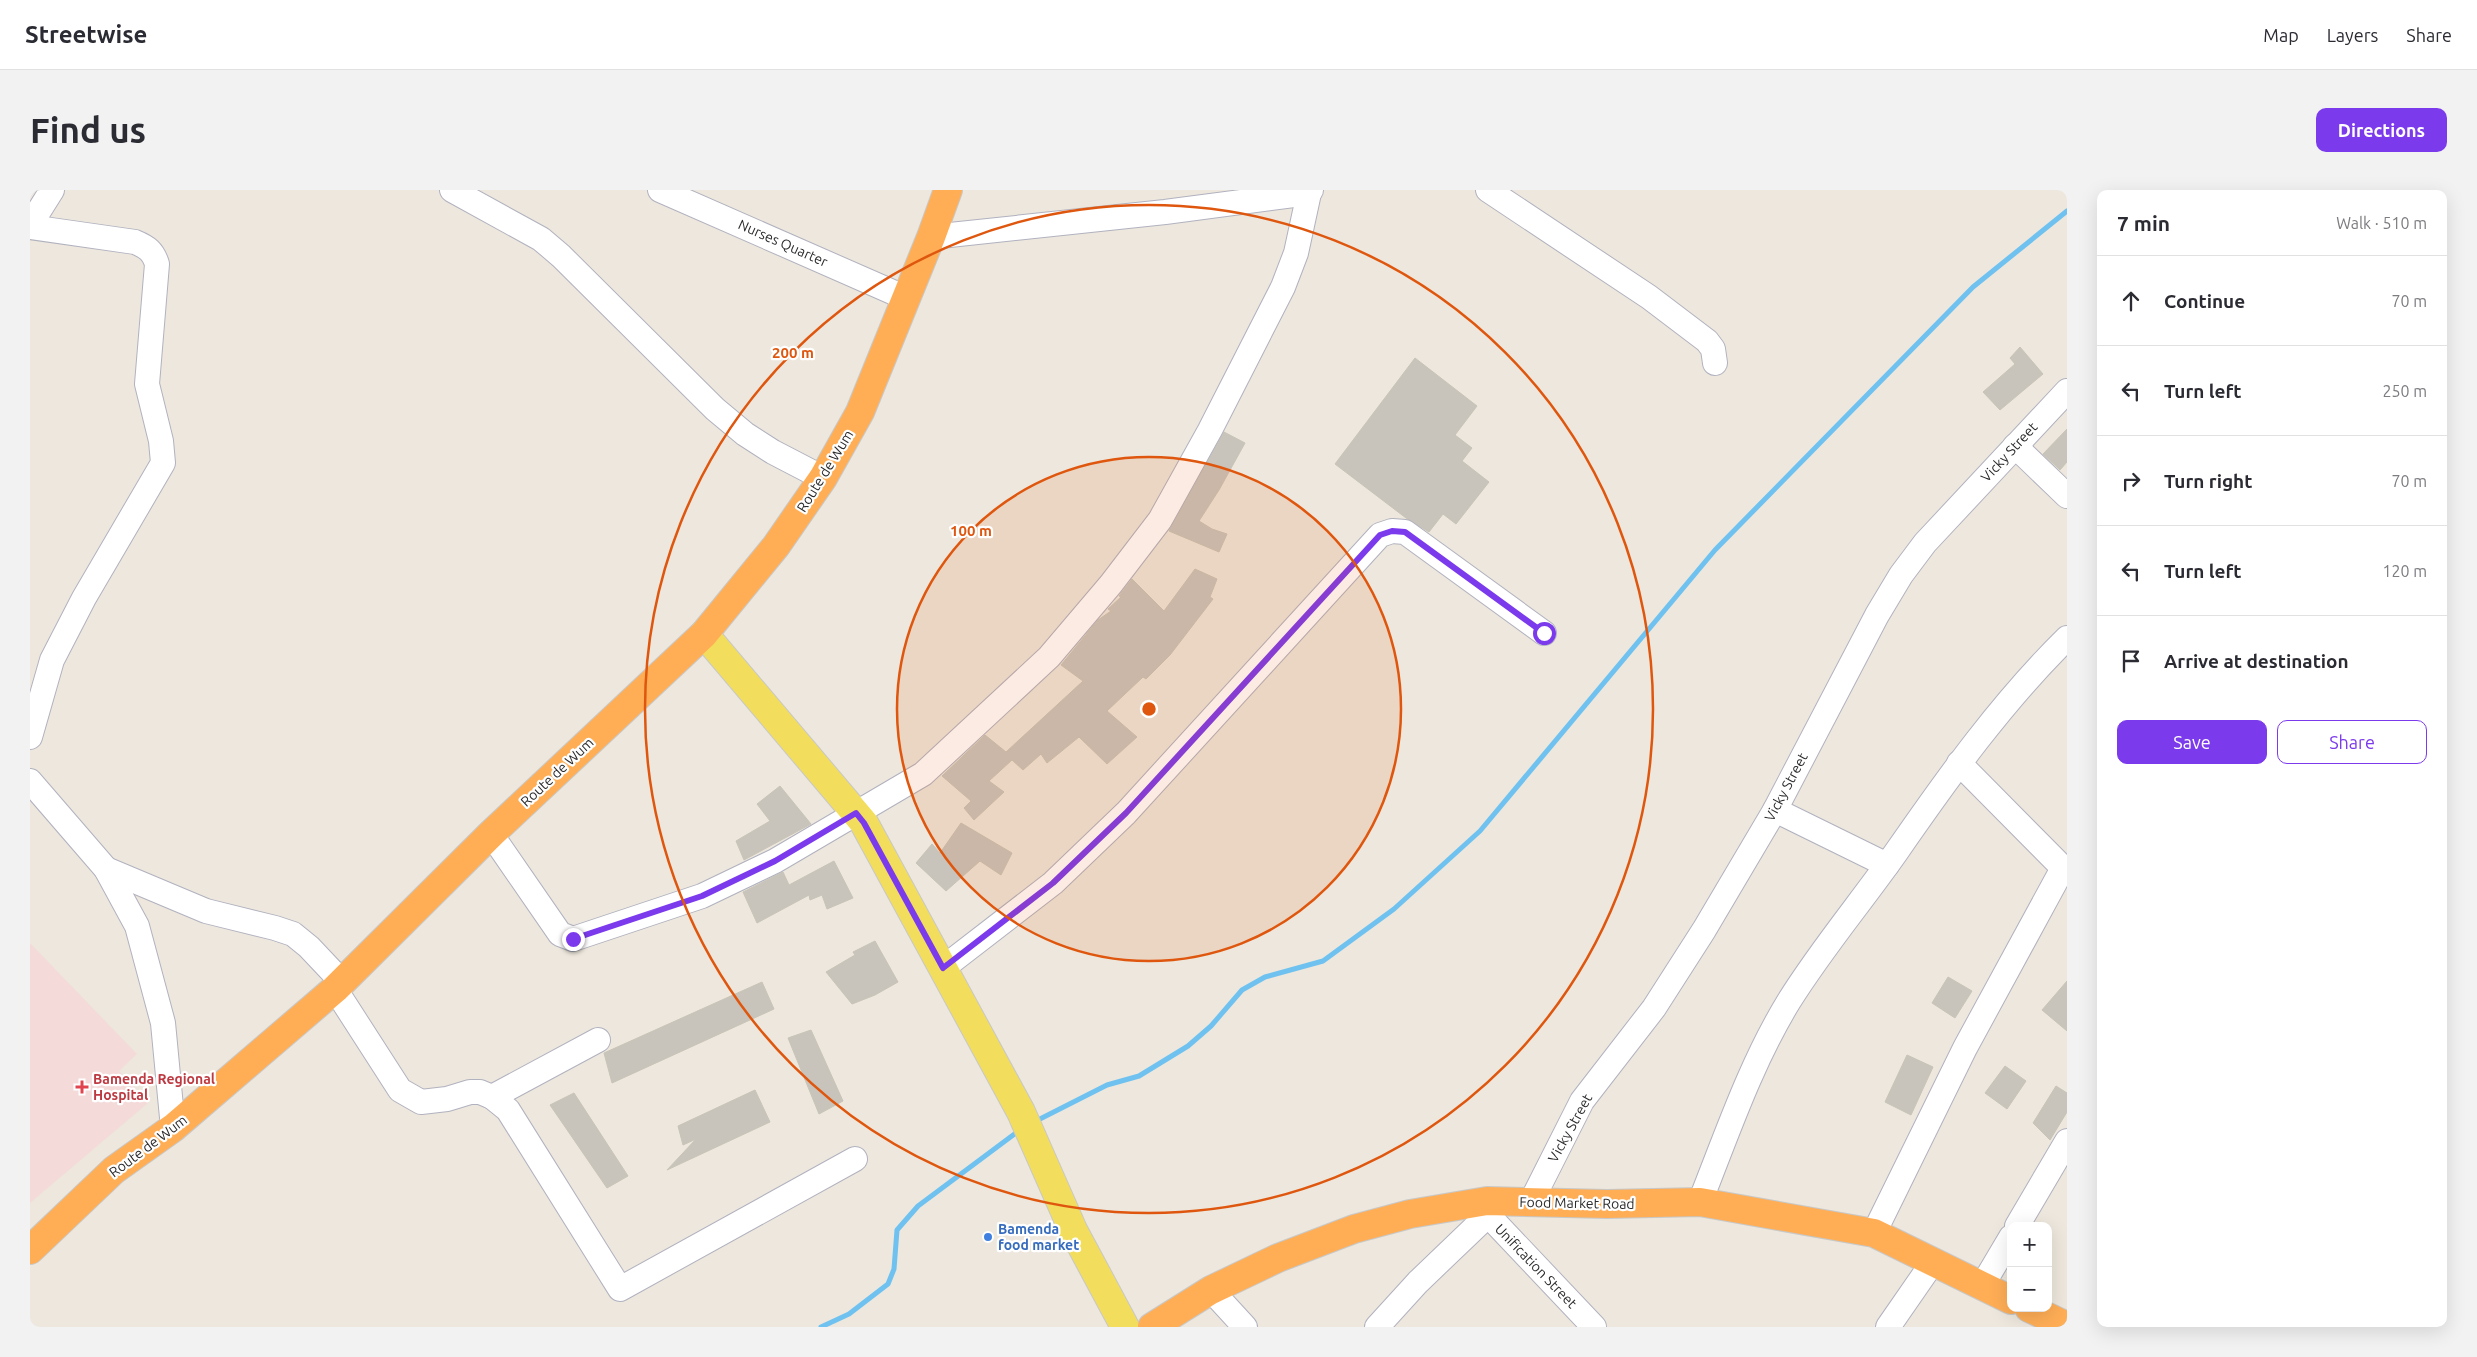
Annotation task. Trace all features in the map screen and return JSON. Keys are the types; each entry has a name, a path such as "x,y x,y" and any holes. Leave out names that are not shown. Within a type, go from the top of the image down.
{"highway":[{"name":"Route de Wum","path":"30,1250 114,1170 173,1128 339,986 491,834 704,634 776,546 823,478 860,412 931,237 948,190"},
{"name":"Food Market Road","path":"1152,1327 1211,1290 1278,1258 1354,1229 1410,1214 1487,1208 1530,1202 1607,1204 1700,1202 1874,1233 2007,1298"},
{"path":"2037,1312 2067,1326"}],"main road":[{"path":"704,634 864,823 1027,1124 1073,1230 1125,1327"}],"street":[{"path":"30,737 52,660 84,598 164,463 162,440 147,384 156,264 154,254 146,247 135,242 30,226 52,190"},
{"path":"452,190 540,239 561,256 715,409 773,452 823,478"},
{"name":"Nurses Quarter","path":"660,190 906,298"},
{"path":"1488,190 1649,297 1707,341 1716,356 1715,363"},
{"path":"491,834 560,934 573,939 702,896 775,861 923,774 1049,657 1112,584 1160,520 1210,430 1283,287 1296,253 1310,191 1117,217 931,237"},
{"name":"Vicky Street","path":"1530,1202 1582,1101 1654,1008 1704,930 1775,810 1877,615 1901,575 1925,543 2067,391"},
{"path":"2015,446 2067,496"},
{"path":"943,968 1053,883 1126,813 1380,535 1392,531 1405,532 1544,633"},
{"path":"1700,1202 1736,1110 1788,1003 1821,951 1887,864 1959,762 2023,684 2067,638"},
{"path":"1874,1233 1965,1048 2065,870 1959,762"},
{"path":"30,781 106,869 137,926 162,1023 173,1128"},
{"path":"1775,810 1887,864"},
{"path":"106,869 206,911 293,934 309,947 339,986 400,1090 421,1102 447,1099 470,1092 480,1092 492,1097 508,1110 620,1289 855,1159"},
{"path":"492,1097 598,1040"},
{"path":"2019,1222 2067,1140"},
{"path":"1377,1327 1487,1208"},
{"name":"Unification Street","path":"1487,1208 1594,1327"},
{"path":"1982,1286 2007,1244"},
{"path":"1888,1327 1933,1262"},
{"path":"1211,1290 1245,1327"}],"shaded area":[{"name":"Bamenda Regional Hospital","path":"30,943 137,1054 119,1071 148,1103 30,1203"}],"building":[{"path":"2020,347 2043,374 2000,410 1983,392 2015,364 2010,358"},
{"path":"1415,358 1477,406 1455,435 1472,448 1462,461 1489,482 1456,524 1443,514 1429,532 1406,518 1335,464"},
{"path":"2067,429 2067,462 2060,470 2043,454"},
{"path":"1224,432 1245,443 1199,521 1212,529 1227,534 1219,552 1169,531"},
{"path":"1195,569 1217,579 1210,597 1213,599 1170,655 1146,679 1143,677 1107,711 1137,737 1107,764 1079,737 1047,763 1041,754 1023,770 1012,760 989,781 1004,792 974,820 964,808 971,801 942,776 985,735 1006,752 1083,681 1061,665 1098,620 1111,611 1108,609 1121,597 1119,596 1132,579 1164,611"},
{"path":"780,786 811,824 744,860 736,841 770,821 757,804"},
{"path":"961,823 1012,853 1001,875 980,861 946,891 916,863 932,844 940,853"},
{"path":"834,861 853,898 827,909 822,895 810,900 809,895 757,923 743,892 783,872 789,885"},
{"path":"875,941 898,982 875,995 852,1004 826,972 855,955 853,952"},
{"path":"1948,977 1972,991 1955,1018 1932,1003"},
{"path":"2067,981 2067,1031 2042,1010"},
{"path":"762,982 774,1009 612,1083 604,1053"},
{"path":"811,1030 843,1101 819,1114 788,1038"},
{"path":"1907,1055 1933,1067 1911,1115 1885,1102"},
{"path":"2005,1066 2026,1081 2007,1109 1985,1093"},
{"path":"2056,1086 2067,1093 2067,1112 2050,1140 2033,1123"},
{"path":"755,1090 770,1122 667,1170 696,1139 683,1145 678,1126"},
{"path":"574,1093 628,1176 607,1188 550,1105"}],"waterway":[{"path":"1034,1122 1107,1085 1139,1076 1188,1046 1211,1026 1242,990 1265,977 1323,961 1394,909 1480,831 1715,550 1973,287 2067,211"},
{"path":"821,1327 849,1314 888,1284 894,1269 897,1230 918,1206 1020,1130"}],"place":[{"name":"Bamenda Regional Hospital","path":"82,1087"},
{"name":"Bamenda food market","path":"988,1237"}],"route":[{"path":"573,939 702,896 775,861 856,813 864,823 943,968 1053,883 1126,813 1380,535 1392,531 1405,532 1468,580 1544,633"}]}
